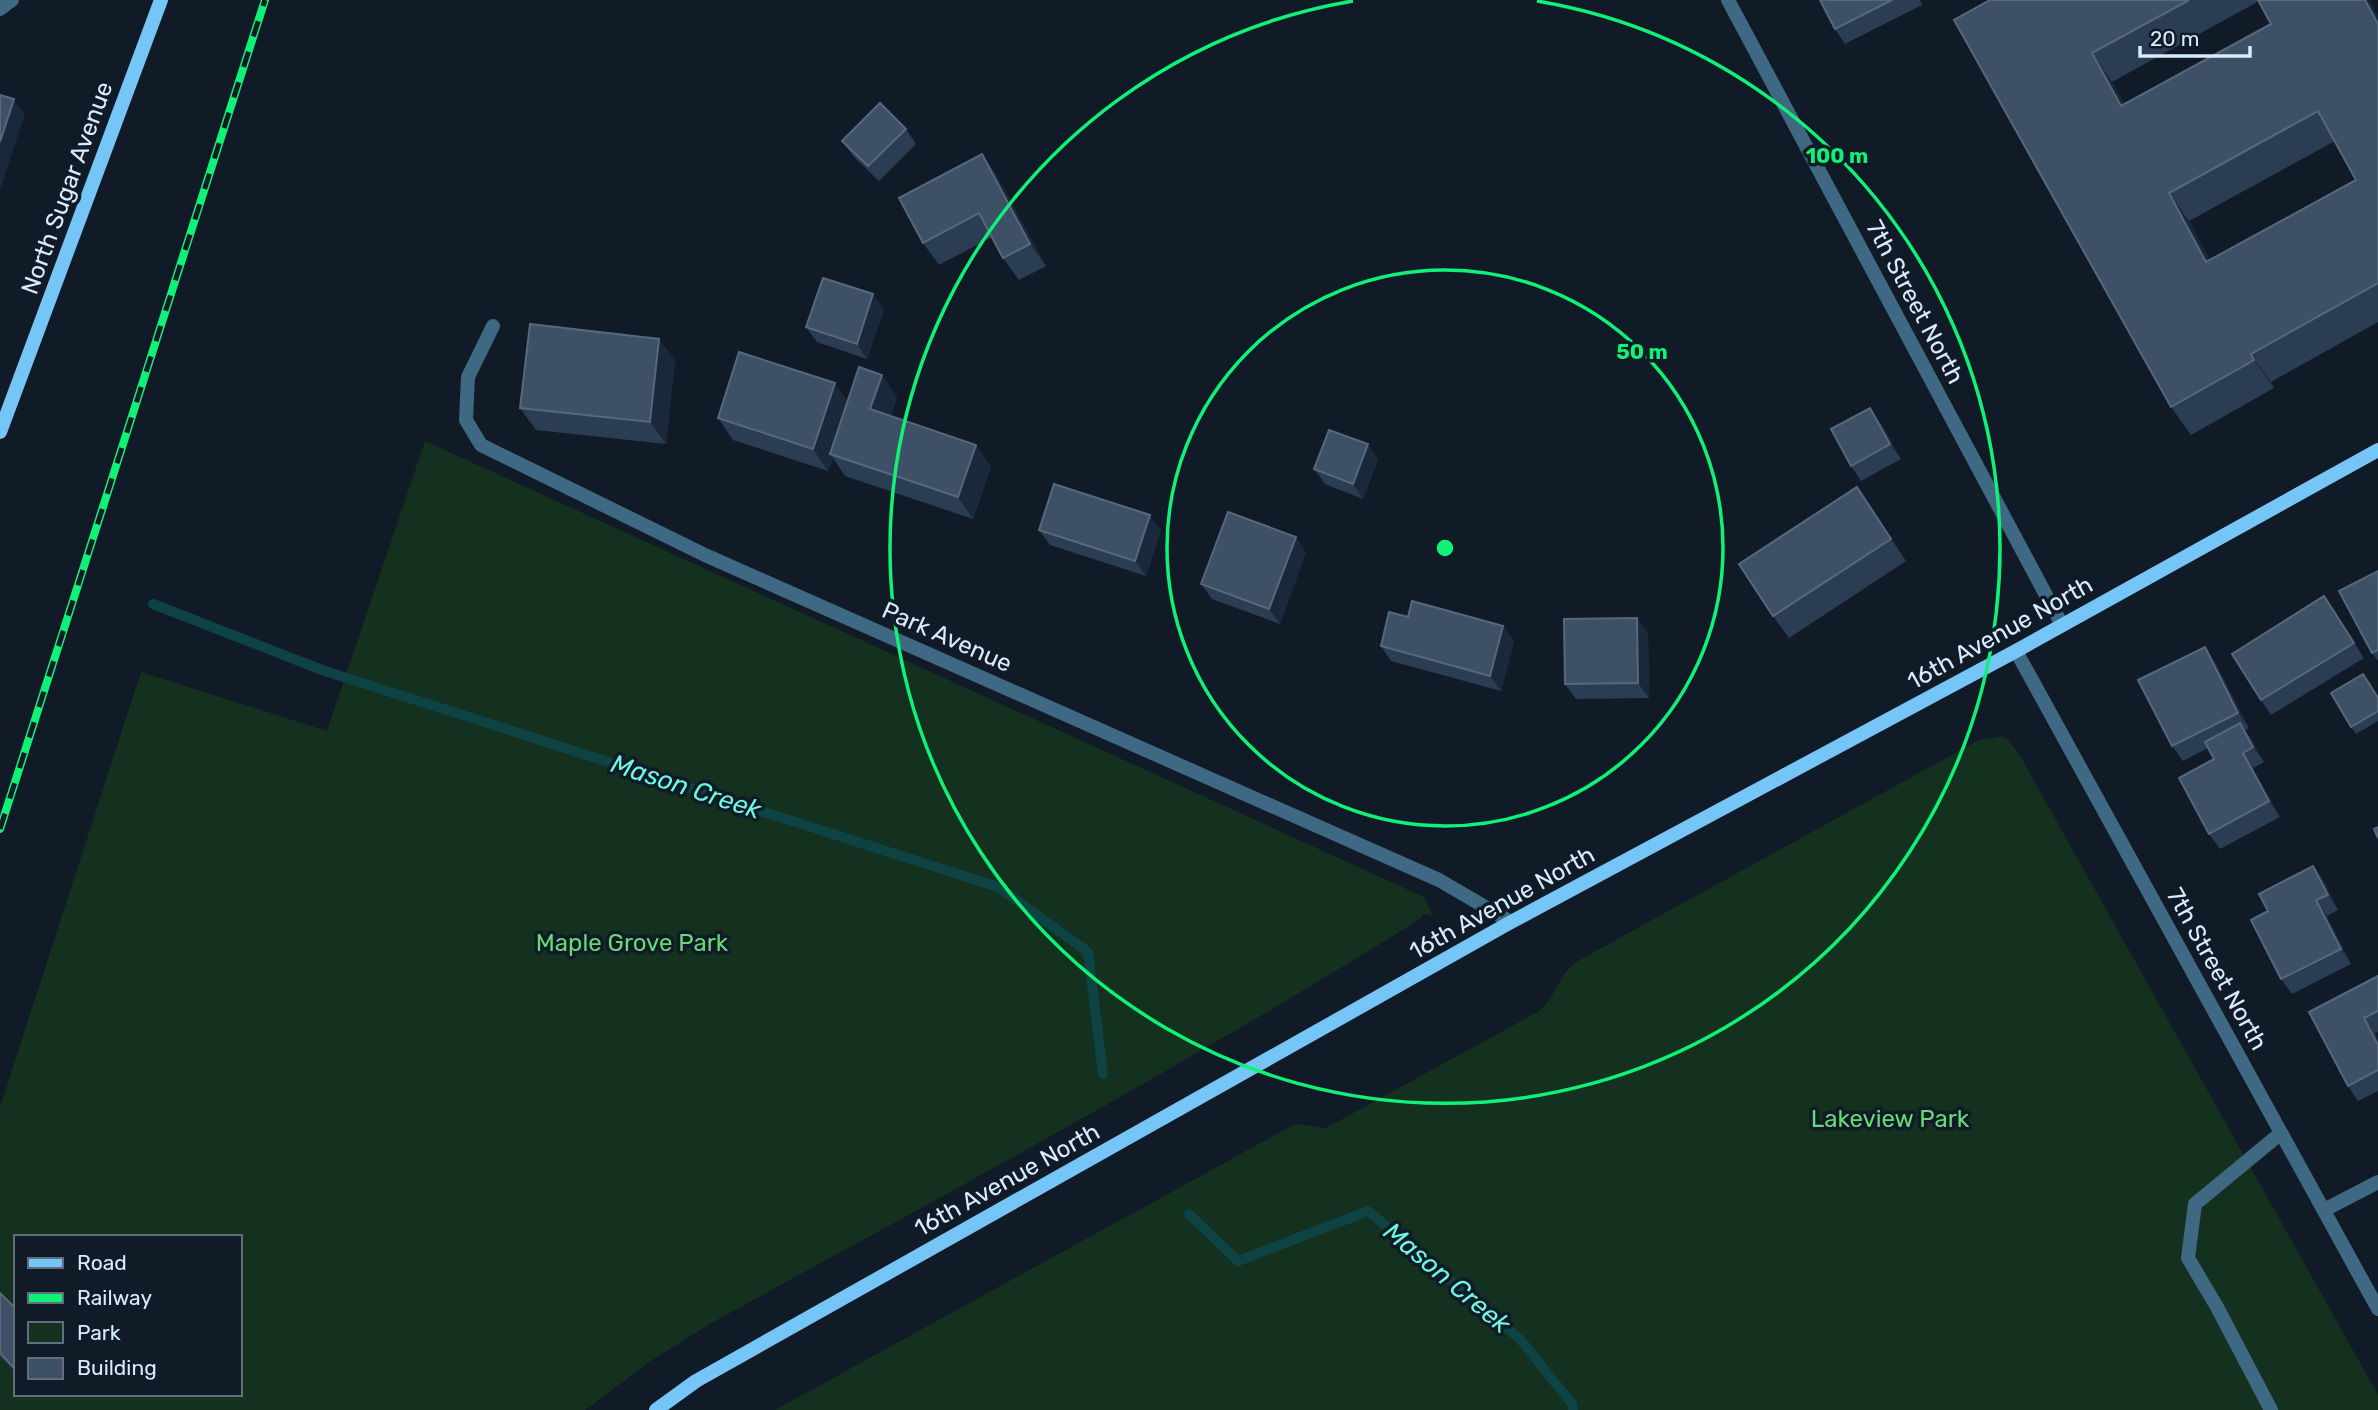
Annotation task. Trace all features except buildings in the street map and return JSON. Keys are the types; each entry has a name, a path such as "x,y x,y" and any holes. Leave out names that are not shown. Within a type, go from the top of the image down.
{"main road":[{"name":"North Sugar Avenue","path":"0,432 161,0"},
{"name":"16th Avenue North","path":"656,1410 696,1381 1511,922 2016,651 2378,450"}],"street":[{"path":"0,9 12,0"},
{"name":"7th Street North","path":"1728,0 2062,625"},
{"name":"Park Avenue","path":"493,326 468,377 466,420 481,445 705,555 1438,880 1511,922"},
{"name":"7th Street North","path":"2016,651 2378,1309"},
{"path":"2272,1410 2188,1258 2195,1203 2281,1133"},
{"path":"2324,1210 2378,1182"}],"green space":[{"name":"Maple Grove Park","path":"425,441 1424,897 1433,916 1423,914 1420,919 1333,972 1158,1075 715,1321 652,1360 585,1410 0,1410 0,1107 141,672 327,731"},
{"name":"Lakeview Park","path":"2002,736 2019,754 2378,1395 2378,1410 775,1410 1295,1124 1326,1128 1541,1010 1565,973 1576,962 1977,741"}],"waterway":[{"name":"Mason Creek","path":"153,604 322,670 998,887 1088,952 1103,1074"},
{"name":"Mason Creek","path":"1189,1214 1238,1261 1368,1211 1520,1339 1572,1404 1573,1410"}],"railway":[{"path":"0,829 265,0"}]}
